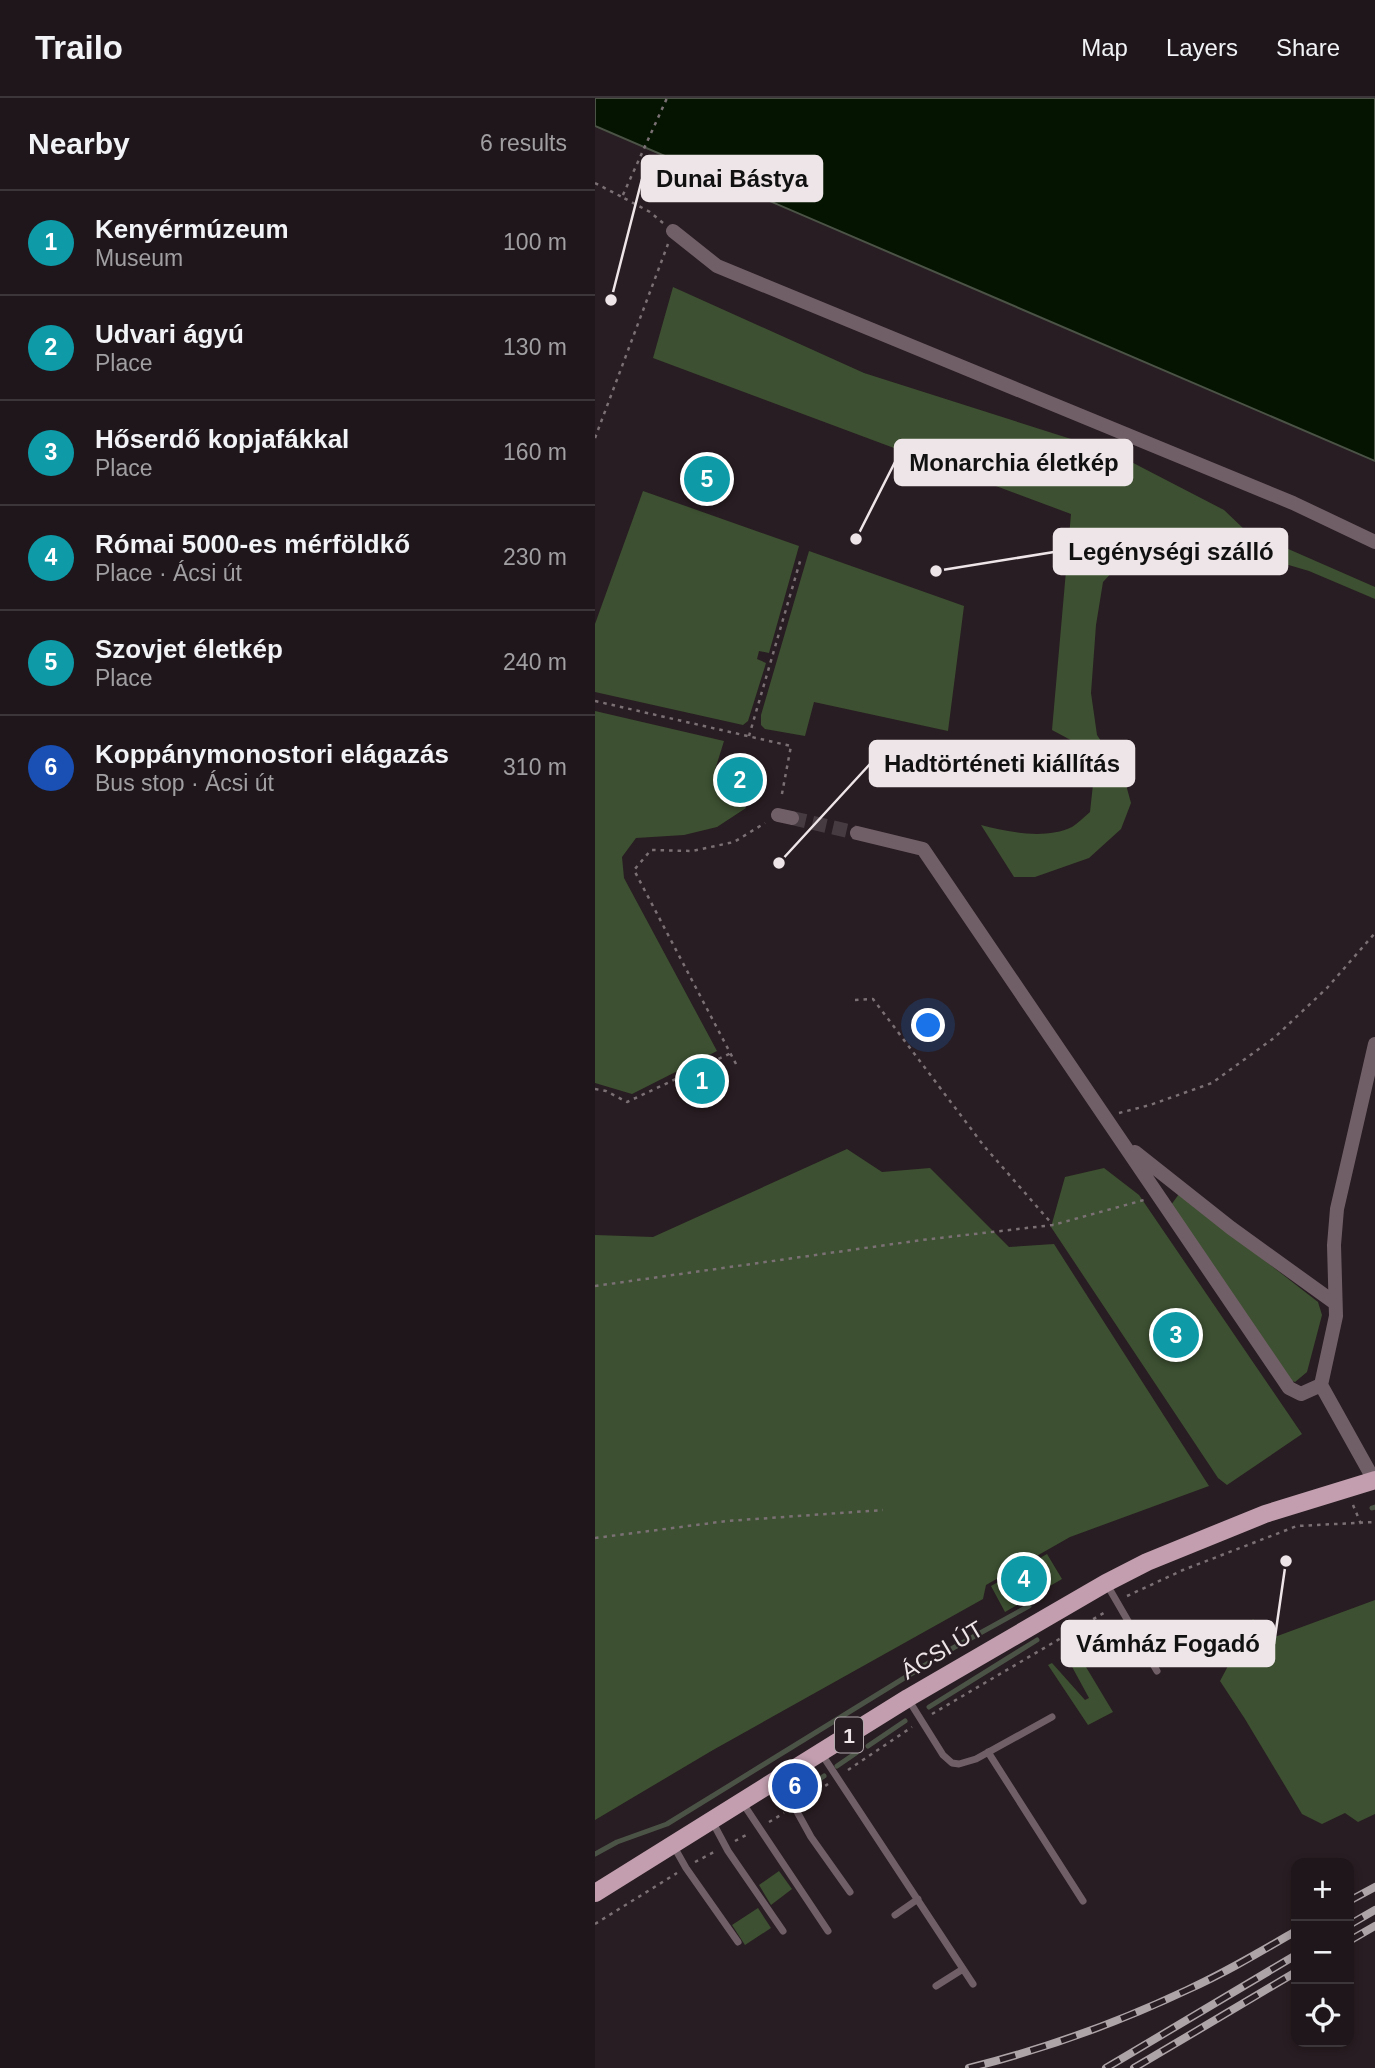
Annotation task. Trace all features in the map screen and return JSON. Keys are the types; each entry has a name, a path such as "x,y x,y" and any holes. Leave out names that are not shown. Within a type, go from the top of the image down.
{"main road":[{"name":"ÁCSI ÚT","path":"595,1893 908,1698 1106,1583 1192,1542 1265,1514 1375,1480"}],"street":[{"path":"673,230 717,266 1280,498 1375,542"},
{"path":"857,833 923,849 1289,1388 1301,1395 1321,1385"},
{"path":"1375,1044 1337,1209 1334,1245 1336,1316 1321,1385 1375,1480"},
{"path":"1126,1145 1231,1228 1335,1303"},
{"path":"1167,1210 1171,1195 1183,1189"}],"lane":[{"path":"1106,1583 1157,1671"},
{"path":"908,1698 943,1755 952,1763 966,1763 1052,1717"},
{"path":"821,1752 973,1984"},
{"path":"988,1752 1083,1900"},
{"path":"778,1779 811,1837 850,1892"},
{"path":"742,1802 828,1931"},
{"path":"712,1821 783,1931"},
{"path":"673,1844 737,1942"},
{"path":"895,1914 918,1899"},
{"path":"936,1986 963,1969"}],"path":[{"path":"622,197 667,98"},
{"path":"595,183 650,212 673,230 595,438"},
{"path":"749,736 801,558"},
{"path":"595,701 791,746 785,817 734,842 692,852 651,850 634,870 736,1064"},
{"path":"1106,1117 1212,1083 1274,1038 1327,988 1375,933"},
{"path":"855,1000 873,999 984,1146 1053,1225"},
{"path":"595,1089 606,1091 627,1102 731,1053"},
{"path":"595,1286 922,1240 1053,1225 1158,1196"},
{"path":"1347,1489 1361,1524"},
{"path":"595,1538 727,1521 883,1510"},
{"path":"595,1924 686,1867 795,1806 921,1721 1126,1597 1183,1570 1297,1526 1375,1522"}],"green space":[{"path":"673,287 864,373 1112,452 1224,510 1245,530 1375,587 1375,599 1309,571 1265,558 1166,537 1141,541 1103,582 1096,625 1091,693 1097,735 1123,774 1131,803 1121,829 1089,858 1035,877 1014,877 981,825 1015,832 1050,833 1072,827 1090,812 1094,775 1080,745 1052,730 1071,514 653,358"},
{"path":"643,491 799,546 769,653 759,651 757,659 766,663 748,721 743,725 595,692 595,624"},
{"path":"809,551 964,606 948,731 814,702 805,736 765,729 761,725 761,715"},
{"path":"595,711 724,741 715,770 746,808 717,827 684,835 636,838 622,857 624,878 717,1051 632,1094 595,1083"},
{"path":"847,1149 882,1172 930,1168 1009,1247 1054,1244 1209,1486 1070,1537 986,1585 983,1599 713,1750 595,1820 595,1235 653,1237"},
{"path":"1104,1168 1139,1195 1302,1434 1227,1485 1218,1478 1051,1227 1065,1177"},
{"path":"1179,1194 1318,1302 1322,1315 1307,1372 1295,1382 1289,1380 1171,1205"},
{"path":"1047,1554 1062,1579 1005,1612 991,1586"},
{"path":"1375,1600 1375,1814 1358,1822 1345,1813 1322,1824 1302,1814 1220,1681 1253,1619 1269,1639"},
{"path":"1071,1642 1113,1712 1088,1725 1048,1665 1052,1663 1085,1700 1089,1698 1064,1652"},
{"path":"779,1871 792,1889 771,1905 759,1885"},
{"path":"758,1908 771,1928 745,1945 732,1925"}],"shaded area":[{"path":"595,98 1375,98 1375,461 595,126"}],"waterway":[{"path":"595,1854 617,1842 667,1824 953,1648 1029,1606"},
{"path":"929,1707 1037,1640"},
{"path":"868,1746 905,1721"},
{"path":"837,1766 856,1753"},
{"path":"795,1796 824,1776"}],"tunnel":[{"path":"792,818 857,833"}],"railway":[{"path":"1354,1898 1375,1887"},
{"path":"1354,1922 1375,1910"},
{"path":"1354,1938 1375,1926"},
{"path":"969,2068 1052,2044 1161,2002 1215,1977 1291,1934"},
{"path":"1106,2068 1291,1958"},
{"path":"1134,2068 1291,1975"}],"place":[{"name":"Dunai Bástya","path":"611,300"},
{"name":"Szovjet életkép","path":"707,479"},
{"name":"Monarchia életkép","path":"856,539"},
{"name":"Legénységi szálló","path":"936,571"},
{"name":"Udvari ágyú","path":"740,780"},
{"name":"Hadtörténeti kiállítás","path":"779,863"},
{"name":"Kenyérmúzeum","path":"702,1081"},
{"name":"Hőserdő kopjafákkal","path":"1176,1335"},
{"name":"Vámház Fogadó","path":"1286,1561"},
{"name":"Római 5000-es mérföldkő","path":"1024,1579"},
{"name":"Koppánymonostori elágazás","path":"795,1786"}]}
